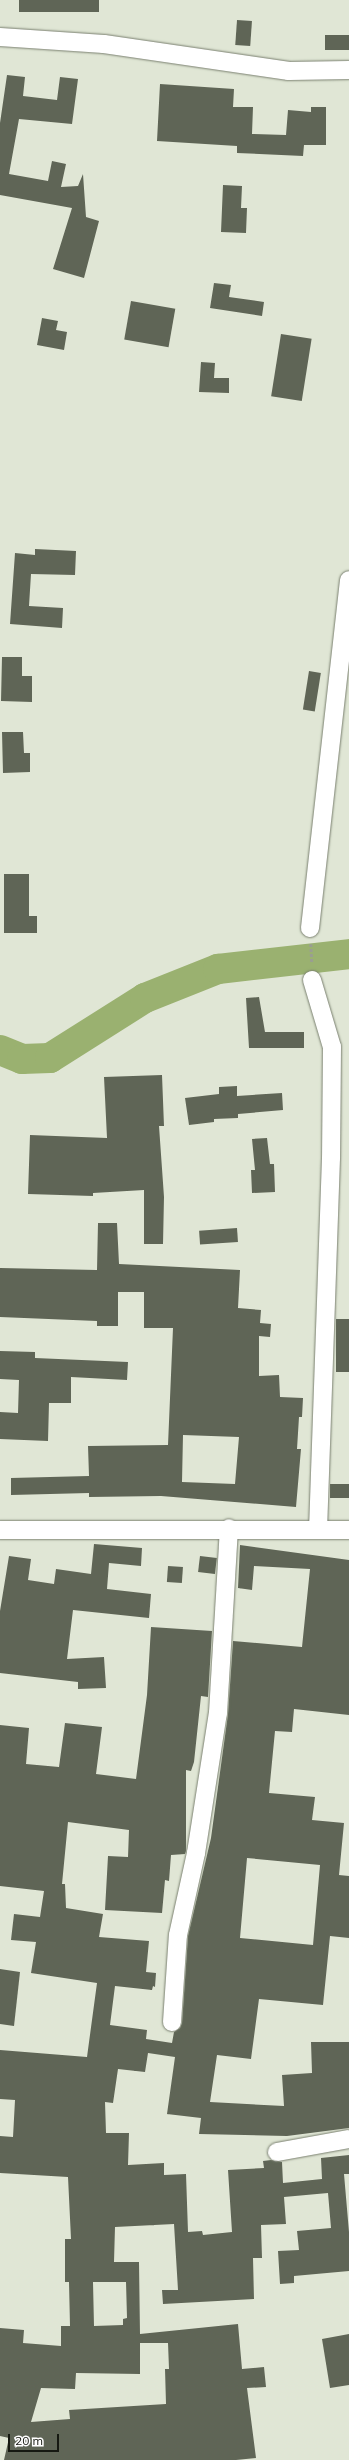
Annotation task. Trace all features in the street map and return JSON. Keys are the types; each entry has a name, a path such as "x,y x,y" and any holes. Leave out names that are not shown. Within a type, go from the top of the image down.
{"street":[{"path":"0,37 104,44 289,71 349,70"},
{"path":"310,928 349,580"},
{"path":"312,980 332,1048 331,1158 318,1530"},
{"path":"172,2022 178,1935 196,1853 218,1713 229,1528"},
{"path":"0,1530 229,1528 349,1530"},
{"path":"277,2152 349,2139"}],"path":[{"path":"310,928 312,980"}],"building":[{"path":"19,0 99,0 99,12 19,12"},
{"path":"237,20 252,21 250,46 235,45"},
{"path":"325,35 349,35 349,50 325,50"},
{"path":"7,75 25,77 23,96 57,100 60,77 78,79 72,124 19,119 9,174 48,181 52,161 66,164 61,187 78,186 83,174 86,217 99,221 84,278 53,269 72,208 0,195 0,123"},
{"path":"160,84 234,89 233,107 253,107 252,134 286,135 288,110 311,112 311,107 326,107 326,145 304,145 303,156 237,153 237,146 157,141"},
{"path":"223,185 242,186 241,208 247,208 246,233 221,232"},
{"path":"214,283 231,285 229,297 264,302 262,316 210,308"},
{"path":"131,301 175,309 169,347 124,339"},
{"path":"42,318 58,321 56,330 67,332 64,350 37,345"},
{"path":"281,334 312,339 302,401 271,396"},
{"path":"201,362 215,363 214,378 229,378 229,393 199,392"},
{"path":"35,549 76,551 75,575 31,574 29,606 63,608 62,628 10,624 15,553 35,555"},
{"path":"2,657 22,657 22,676 32,676 32,702 1,701"},
{"path":"309,671 321,673 315,711 303,710"},
{"path":"2,732 23,732 24,753 30,753 30,772 3,773"},
{"path":"4,874 29,874 29,916 37,916 37,933 4,933"},
{"path":"259,997 265,1032 304,1032 304,1048 249,1048 246,998"},
{"path":"162,1075 164,1126 159,1126 164,1197 163,1244 144,1244 144,1190 93,1193 93,1196 28,1194 30,1135 107,1138 104,1077"},
{"path":"237,1086 237,1096 282,1093 283,1110 238,1114 238,1118 214,1119 214,1122 189,1125 185,1098 219,1094 219,1087"},
{"path":"267,1138 270,1164 274,1164 275,1192 252,1193 251,1170 255,1170 252,1139"},
{"path":"98,1223 117,1223 119,1264 240,1270 238,1308 261,1310 260,1323 271,1324 270,1337 259,1336 259,1376 279,1375 280,1397 303,1398 302,1417 299,1417 297,1449 301,1449 296,1507 161,1496 89,1497 89,1493 11,1495 11,1478 89,1476 88,1446 168,1445 173,1328 144,1328 144,1292 118,1292 118,1326 97,1326 97,1321 0,1317 0,1268 97,1270","holes":["183,1435 239,1437 235,1484 182,1482"]},
{"path":"237,1228 238,1242 200,1245 199,1231"},
{"path":"336,1319 349,1319 349,1372 336,1372"},
{"path":"0,1351 35,1352 35,1358 128,1362 127,1380 71,1377 71,1403 49,1403 48,1441 0,1439 0,1412 18,1413 19,1380 0,1379"},
{"path":"330,1484 349,1484 349,1498 330,1498"},
{"path":"94,1544 142,1548 141,1566 109,1563 107,1589 151,1594 149,1618 73,1610 67,1659 104,1657 106,1688 78,1689 78,1682 0,1673 0,1611 9,1556 31,1559 28,1580 54,1584 56,1569 91,1574"},
{"path":"240,1545 349,1560 349,1715 294,1709 292,1732 275,1731 269,1793 315,1797 312,1820 344,1823 339,1875 349,1876 349,1938 330,1936 323,2005 259,1999 251,2059 217,2055 210,2102 284,2106 282,2075 312,2073 311,2042 349,2042 349,2128 287,2136 199,2134 201,2118 167,2114 175,2057 148,2053 145,2072 118,2069 113,2103 105,2102 106,2133 129,2133 128,2165 164,2163 164,2175 186,2174 188,2232 202,2231 203,2235 232,2232 228,2170 264,2168 263,2161 271,2160 282,2162 283,2183 322,2179 321,2158 349,2155 349,2174 344,2174 349,2232 349,2271 294,2276 294,2283 280,2284 278,2251 299,2250 297,2231 331,2228 328,2193 284,2197 286,2224 261,2225 262,2258 253,2258 254,2299 163,2304 162,2290 178,2290 174,2224 115,2227 114,2262 139,2262 140,2334 238,2324 242,2369 264,2367 266,2387 247,2388 256,2458 236,2460 4,2460 9,2438 0,2436 0,2328 24,2330 23,2343 61,2346 61,2326 70,2326 69,2282 65,2282 65,2239 71,2239 68,2177 0,2173 0,2136 13,2137 15,2100 0,2099 0,2050 87,2057 97,1983 31,1973 36,1942 11,1940 14,1914 40,1917 44,1891 0,1886 0,1725 29,1728 26,1764 59,1767 65,1723 102,1727 96,1774 136,1779 147,1695 151,1627 212,1631 208,1697 201,1696 194,1762 191,1771 186,1770 186,1851 185,1854 171,1855 169,1881 165,1880 162,1913 105,1910 108,1856 128,1857 129,1830 68,1822 62,1884 65,1884 66,1908 103,1914 99,1937 149,1941 146,1972 156,1973 155,1987 153,1986 152,1990 115,1986 110,2025 147,2030 146,2039 172,2043 174,2032 180,2028 182,2023 188,1936 211,1838 228,1714 233,1641 302,1647 310,1569 254,1566 252,1590 238,1588","holes":["247,1858 320,1865 313,1945 240,1938","93,2282 126,2282 127,2318 123,2319 123,2325 94,2326","140,2343 168,2343 169,2369 165,2369 166,2404 69,2410 70,2419 31,2422 41,2388 75,2389 76,2373 140,2374"]},
{"path":"200,1556 217,1558 215,1574 198,1572"},
{"path":"168,1566 183,1567 182,1583 167,1582"},
{"path":"0,1969 20,1972 14,2026 0,2024"},
{"path":"349,2334 349,2385 330,2388 322,2339"}],"waterway":[{"path":"0,1050 22,1059 50,1058 145,998 218,969 349,954"}]}
